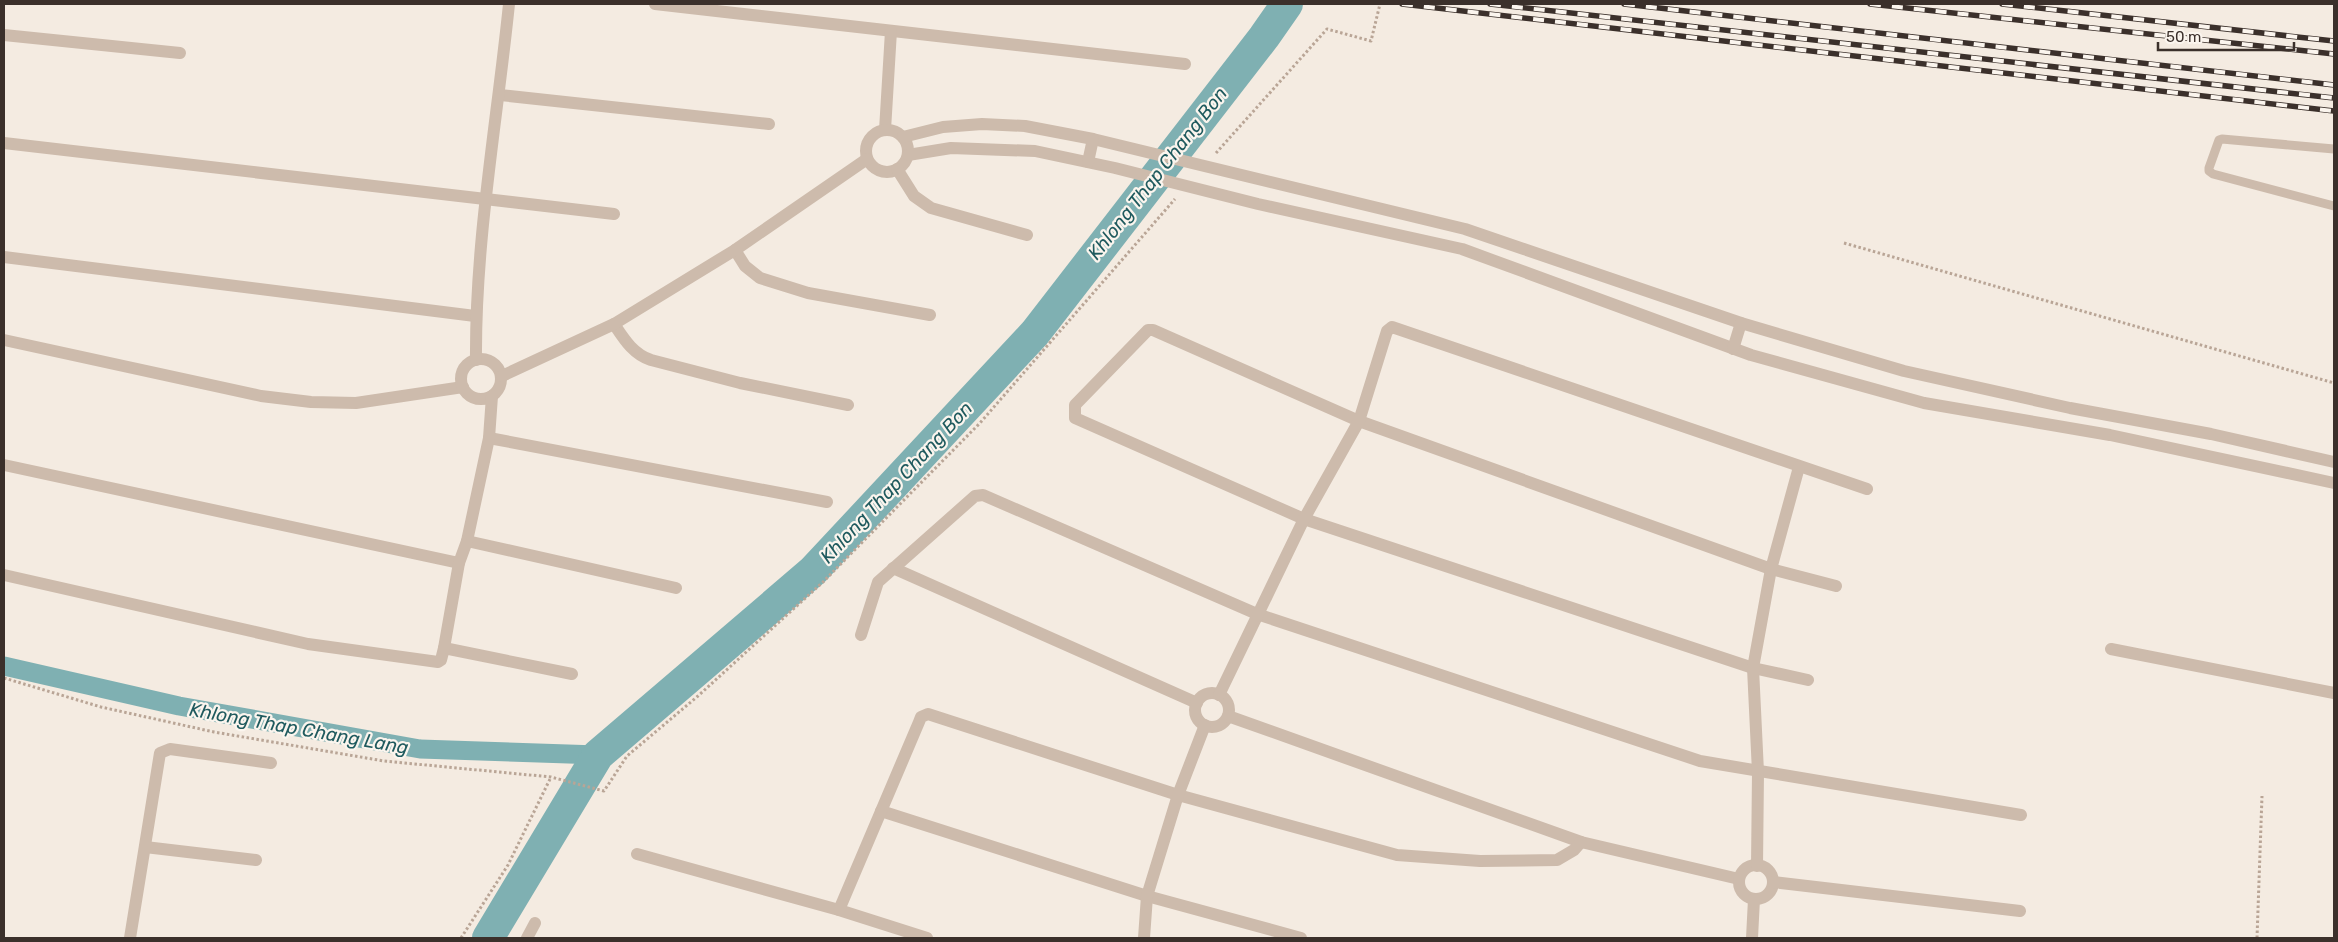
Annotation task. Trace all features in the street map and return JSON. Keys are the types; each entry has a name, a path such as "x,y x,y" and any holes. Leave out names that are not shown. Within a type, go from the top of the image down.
{"street":[{"path":"476,360 476,316 486,198 500,95 509,4"},
{"path":"655,4 1185,64"},
{"path":"885,130 892,30"},
{"path":"4,35 180,53"},
{"path":"500,95 769,124"},
{"path":"903,136 943,127 982,124 1025,126 1128,147 1465,229 1741,323 1904,371 2070,408 2211,434 2334,462"},
{"path":"885,130 895,131 903,136 908,145 908,155 904,163 897,169 885,172 874,168 867,158 866,146 873,135 885,130"},
{"path":"1088,162 1092,139"},
{"path":"4,144 614,214"},
{"path":"908,155 951,148 1034,151 1115,168 1258,204 1462,249 1733,349 1924,403 2110,435 2334,483"},
{"path":"502,376 614,324 734,250 867,158"},
{"path":"897,169 914,196 931,208 1027,235"},
{"path":"1414,237 1423,219"},
{"path":"734,250 744,266 760,278 808,292 930,315"},
{"path":"4,257 476,316"},
{"path":"1733,349 1741,323"},
{"path":"614,324 625,340 641,356 651,360 740,383 848,405"},
{"path":"1219,695 1304,519 1359,421 1387,331 1392,327 1867,490"},
{"path":"1808,680 1752,668 1304,519 1074,418 1075,405 1148,330 1153,330 1359,421 1771,569 1836,586"},
{"path":"4,340 261,396 311,402 356,403 463,387"},
{"path":"476,360 487,360 497,366 502,376 500,388 492,396 481,399 470,396 463,387 461,376 466,366 476,360"},
{"path":"4,575 308,644 438,662 441,660 444,648 459,563 467,541 489,438 492,396"},
{"path":"2067,428 2070,408"},
{"path":"489,438 827,502"},
{"path":"4,465 459,563"},
{"path":"1757,866 1758,772 1752,668 1771,569 1799,467"},
{"path":"860,635 878,582 975,496 983,495 1257,614 1700,761 2021,815"},
{"path":"467,541 676,588"},
{"path":"894,568 1197,703"},
{"path":"444,648 572,674"},
{"path":"2111,649 2334,693"},
{"path":"1206,694 1219,695 1228,704 1228,716 1221,725 1210,727 1205,725 1196,715 1197,703 1206,694"},
{"path":"839,910 921,717 928,714 1178,795 1397,855 1480,861 1557,860 1574,850 1581,842"},
{"path":"1228,716 1581,842 1739,879"},
{"path":"1144,938 1147,896 1178,795 1205,725"},
{"path":"130,938 158,756 163,750 170,749 270,763"},
{"path":"880,811 1147,896 1301,938"},
{"path":"145,847 256,860"},
{"path":"637,854 839,910 927,938"},
{"path":"1757,866 1768,871 1773,882 1769,893 1764,897 1754,899 1743,893 1739,879 1745,870 1757,866"},
{"path":"1773,882 2020,911"},
{"path":"1752,938 1754,899"},
{"path":"526,938 535,923"}],"lane":[{"path":"2334,149 2222,139 2219,140 2209,171 2213,174 2334,206"}],"path":[{"path":"1210,161 1328,29 1371,41 1380,4"},
{"path":"4,678 57,695 157,721 214,732 384,760 551,777 604,791 627,756 698,696 823,582 980,423 1177,197"},
{"path":"1844,244 2334,383"},
{"path":"461,938 508,865 551,777"},
{"path":"2257,938 2262,796"}],"waterway":[{"name":"Khlong Thap Chang Bon","path":"488,938 598,755 813,571 1035,333 1264,37 1287,4"},
{"name":"Khlong Thap Chang Lang","path":"4,666 179,706 420,749 598,755"}],"railway":[{"path":"1402,4 2334,111"},
{"path":"1490,4 2334,98"},
{"path":"1624,4 2334,85"},
{"path":"1870,4 2334,54"},
{"path":"2002,4 2334,41"}]}
